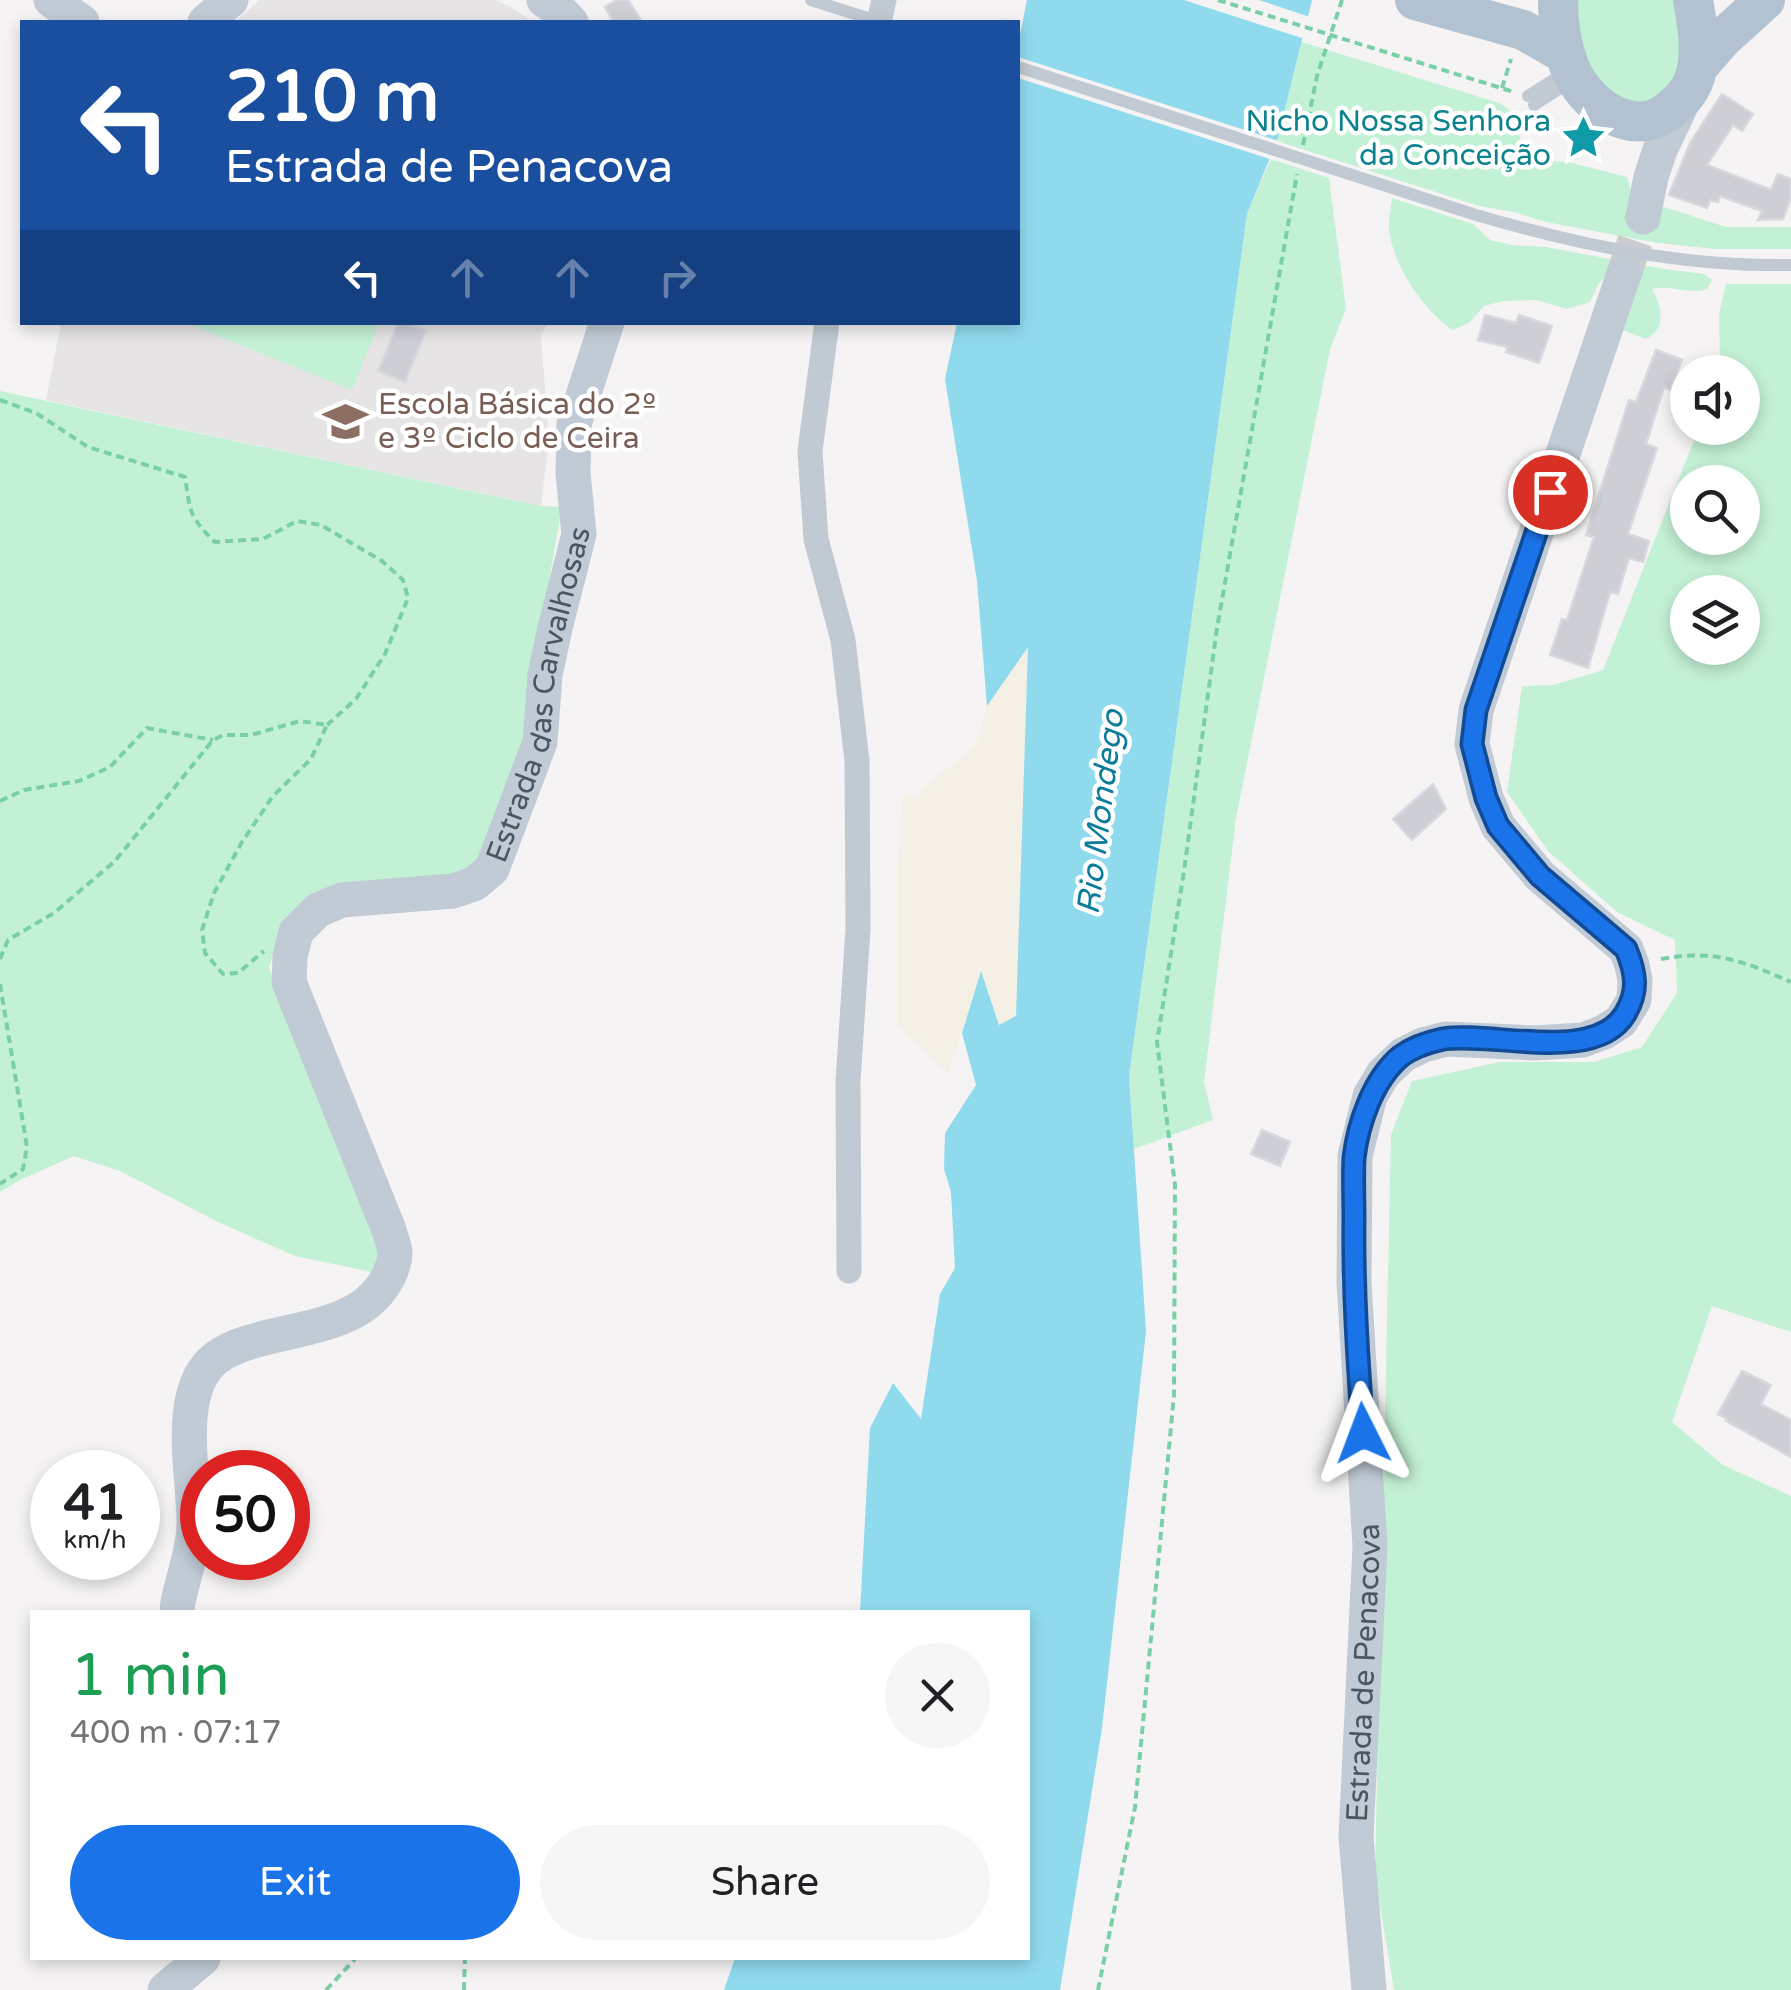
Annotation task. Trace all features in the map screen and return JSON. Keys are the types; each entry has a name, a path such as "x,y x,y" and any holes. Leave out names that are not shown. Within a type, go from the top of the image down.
{"main road":[{"path":"51,0 79,20"},
{"path":"207,20 231,0"},
{"path":"544,0 569,20"},
{"path":"1415,0 1478,5 1532,0"},
{"path":"1558,0 1560,32 1570,67 1590,98 1628,133 1650,178"},
{"path":"1644,217 1650,178 1690,84 1698,34 1693,0"},
{"path":"1612,116 1635,123 1661,116 1722,39 1765,0"},
{"path":"1478,5 1523,30 1570,67"},
{"path":"1624,274 1476,710 1472,744 1498,826 1540,876 1626,949 1632,964"},
{"name":"Estrada das Carvalhosas","path":"295,938 296,932 318,910 342,900 453,891 474,884 492,868 540,742 548,660 579,534 573,473 574,424 606,325"},
{"path":"177,1610 194,1530 190,1413 198,1380 214,1359 239,1346 298,1332 355,1312 376,1296 391,1274 395,1251 389,1230 289,982 295,938"},
{"name":"Estrada de Penacova","path":"1369,1990 1356,1837 1370,1546 1354,1282 1354,1156 1370,1096 1403,1054 1446,1038 1535,1042 1583,1040 1604,1032 1621,1021 1634,1000 1632,964"},
{"path":"165,1990 200,1960"}],"street":[{"path":"826,325 810,451 816,539 842,640 857,761 858,929 848,1081 849,1271"}],"lane":[{"path":"811,0 874,20"},
{"path":"1531,100 1570,67"},
{"path":"1020,68 1476,216 1663,258 1717,264 1791,265"}],"path":[{"path":"1218,0 1502,88 1511,58"},
{"path":"1302,151 1317,76 1342,0"},
{"path":"1098,1990 1135,1808 1174,1395 1175,1185 1157,1042 1217,628 1298,169"},
{"path":"0,400 36,413 88,447 184,476 196,523 215,542 263,539 298,521 321,526 382,560 403,580 408,598 385,654 356,699 326,725 311,759 273,796 242,842 214,893 202,930 205,953 223,974 238,973 269,947 295,938"},
{"path":"0,959 8,940 54,913 115,861 213,740 224,735 250,735 300,721 326,725"},
{"path":"0,801 24,790 79,781 110,767 147,728 213,740"},
{"path":"1632,964 1684,954 1723,956 1791,982"},
{"path":"0,984 27,1147 23,1169 0,1184"},
{"path":"326,1990 354,1960"},
{"path":"464,1960 464,1990"}],"shaded area":[{"path":"260,0 494,0 530,20 237,20"},
{"name":"Escola Básica do 2º e 3º Ciclo de Ceira","path":"61,325 546,325 541,336 549,441 541,506 46,400"}],"green space":[{"path":"1575,0 1675,0 1682,58 1670,88 1641,105 1602,93 1581,56"},
{"path":"1302,42 1502,104 1514,114 1515,130 1536,160 1568,162 1627,177 1632,194 1726,227 1791,227 1791,249 1717,249 1658,243 1546,222 1479,206 1277,141"},
{"path":"1271,159 1329,178 1346,309 1330,349 1236,818 1204,1082 1213,1120 1134,1149 1129,1076 1247,214"},
{"path":"1392,198 1473,224 1490,240 1704,274 1712,280 1707,289 1700,291 1652,289 1661,317 1657,329 1646,339 1617,328 1612,271 1599,283 1590,302 1567,309 1537,300 1503,301 1484,306 1469,323 1453,330 1421,299 1397,258 1389,230"},
{"path":"1726,284 1791,284 1791,1332 1712,1306 1672,1422 1723,1465 1791,1496 1791,1990 1394,1990 1375,1875 1391,1135 1412,1081 1500,1062 1594,1062 1642,1047 1677,993 1675,940 1617,912 1548,851 1507,792 1522,686 1553,685 1603,670 1670,501 1670,555 1760,555 1760,465 1684,465 1692,445 1760,445 1760,355 1720,355 1719,314"},
{"path":"191,325 378,325 352,390"},
{"path":"0,391 541,506 562,507 538,643 530,738 477,869 434,878 328,887 286,917 269,967 286,1020 380,1229 381,1274 295,1256 218,1222 120,1171 74,1156 0,1192"}],"sand":[{"path":"1028,645 1016,1016 999,1025 981,973 948,1073 897,1025 897,881 902,796 916,796 976,744 987,706"}],"water":[{"name":"Rio Mondego","path":"1027,0 1312,0 1277,141 1247,214 1129,1076 1146,1331 1102,1728 1060,1990 724,1990 734,1960 1030,1960 1030,1610 860,1610 870,1428 893,1383 921,1419 940,1294 955,1268 951,1192 944,1169 945,1133 976,1085 962,1033 981,971 999,1025 1016,1016 1028,647 987,706 977,581 945,379 957,325 1020,325 1020,34"}],"pier":[{"path":"1184,0 1259,0 1313,18 1308,40"},
{"path":"1020,58 1282,142 1276,161 1020,79"}],"building":[{"path":"617,0 628,0 641,20 613,20 605,7"},
{"path":"1722,94 1753,114 1742,131 1733,125 1707,165 1771,190 1778,174 1791,179 1791,197 1783,219 1758,220 1762,211 1720,196 1718,202 1710,200 1707,208 1669,195 1690,143"},
{"path":"1485,315 1516,323 1519,315 1552,326 1539,363 1506,352 1508,347 1478,340"},
{"path":"397,325 412,325 426,331 405,382 378,371"},
{"path":"1656,350 1670,355 1670,390 1664,387 1646,444 1657,448 1628,534 1649,541 1643,562 1629,558 1618,594 1610,592 1588,668 1550,655 1562,619 1567,620 1594,537 1586,535 1629,400 1636,402"},
{"path":"1433,784 1446,809 1412,840 1393,819"},
{"path":"1262,1130 1290,1142 1280,1166 1251,1154"},
{"path":"1742,1371 1771,1385 1761,1404 1791,1420 1791,1457 1718,1414"}],"tunnel":[{"path":"1624,274 1643,217"}],"place":[{"name":"Nicho Nossa Senhora da Conceição","path":"1584,138"},
{"name":"Escola Básica do 2º e 3º Ciclo de Ceira","path":"345,421"}],"route":[{"path":"1363,1433 1354,1282 1354,1156 1370,1096 1403,1054 1423,1045 1446,1038 1583,1040 1621,1021 1634,1000 1635,980 1626,949 1540,876 1498,826 1472,744 1476,710 1550,492"}]}
